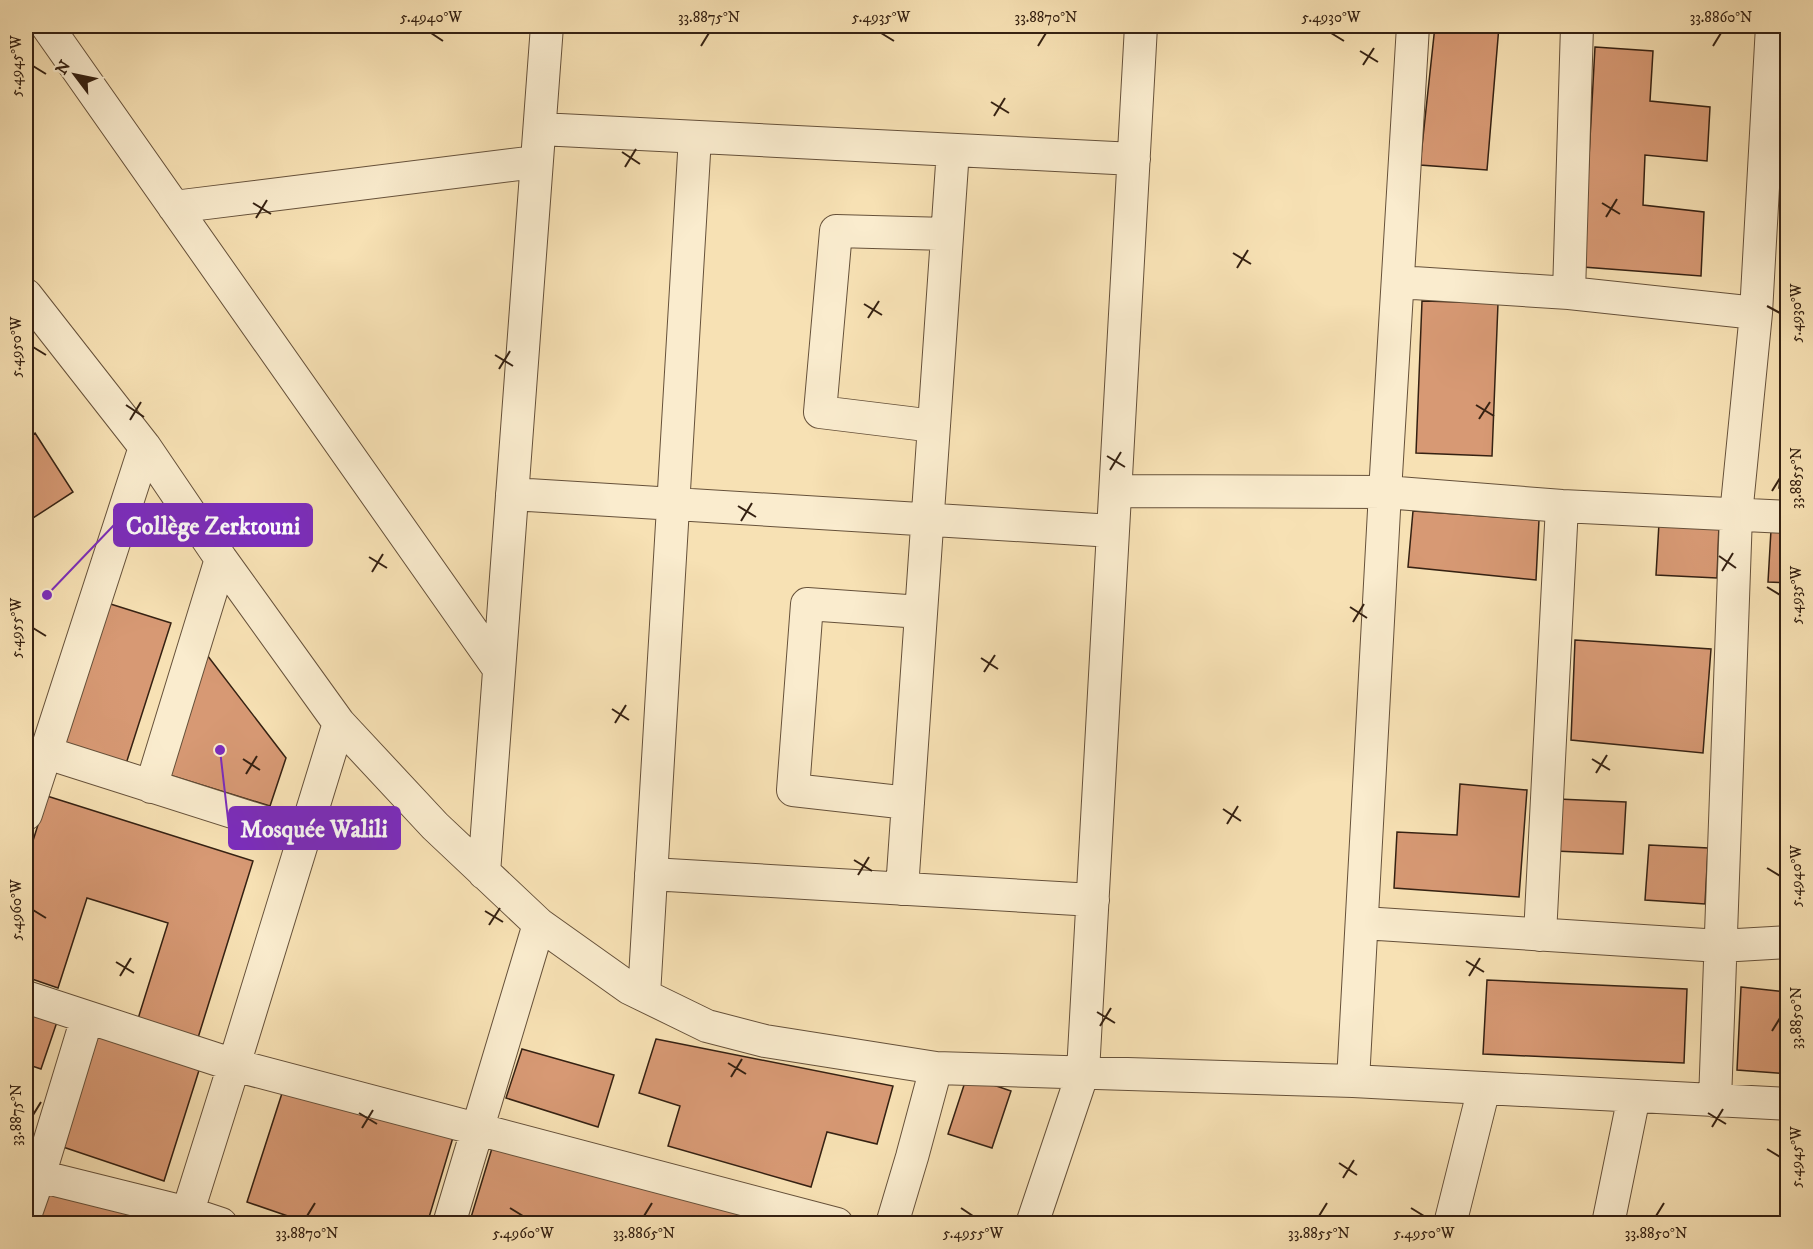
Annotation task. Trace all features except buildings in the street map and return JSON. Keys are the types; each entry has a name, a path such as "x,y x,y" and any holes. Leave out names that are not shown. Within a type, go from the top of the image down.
{"street":[{"path":"47,26 499,669"},
{"path":"484,873 547,26"},
{"path":"1032,1224 1083,1072 1142,26"},
{"path":"1353,1081 1413,26"},
{"path":"1569,293 1577,26"},
{"path":"1715,1101 1736,515 1756,313 1773,26"},
{"path":"540,129 1134,159"},
{"path":"644,995 695,137"},
{"path":"902,889 953,150"},
{"path":"174,207 536,162"},
{"path":"934,426 820,412 836,231 947,234"},
{"path":"1398,282 1569,293 1756,313"},
{"path":"26,295 145,447 221,559 339,723 435,826 539,924 629,988 707,1026 765,1041 936,1068 1353,1081 1788,1104"},
{"path":"26,814 44,752 145,447"},
{"path":"1116,491 1385,492 1562,506 1788,517"},
{"path":"512,494 1113,531"},
{"path":"1540,935 1562,506"},
{"path":"151,787 221,559"},
{"path":"908,803 793,790 807,604 921,612"},
{"path":"186,1218 339,723"},
{"path":"44,752 305,835"},
{"path":"651,874 1093,900"},
{"path":"1363,923 1720,946 1788,942"},
{"path":"449,1224 539,924"},
{"path":"26,997 234,1065 837,1224"},
{"path":"26,1213 87,1018"},
{"path":"892,1224 936,1068"},
{"path":"1450,1224 1484,1088"},
{"path":"1608,1224 1635,1096"},
{"path":"39,1176 186,1218 221,1224"}],"place":[{"name":"Collège Zerktouni","path":"47,595"},
{"name":"Mosquée Walili","path":"220,750"}]}
